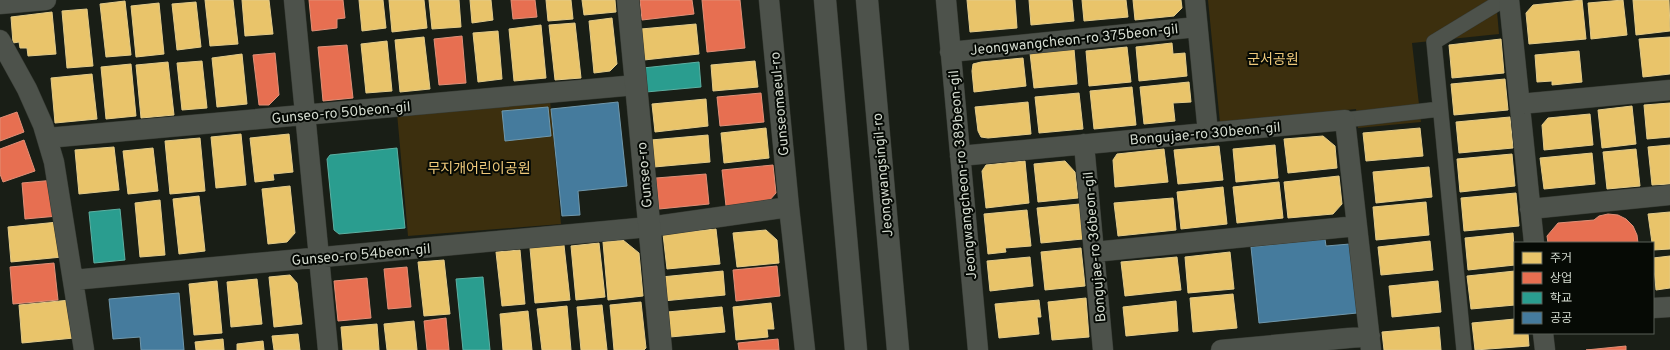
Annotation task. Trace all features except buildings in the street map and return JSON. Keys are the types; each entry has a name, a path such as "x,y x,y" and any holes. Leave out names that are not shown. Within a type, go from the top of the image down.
{"street":[{"path":"0,4 46,0"},
{"path":"294,0 328,350"},
{"name":"Gunseo-ro","path":"628,0 661,350"},
{"name":"Gunseomaeul-ro","path":"769,0 789,207 805,350"},
{"path":"825,0 856,350"},
{"name":"Jeongwangsingil-ro","path":"867,0 898,350"},
{"name":"Jeongwangcheon-ro 389beon-gil","path":"946,0 978,350"},
{"name":"Jeongwangcheon-ro 375beon-gil","path":"1195,0 1208,133"},
{"path":"1464,350 1434,42 1503,0"},
{"path":"1509,0 1534,242"},
{"name":"Jeongwangcheon-ro 375beon-gil","path":"950,52 1198,27"},
{"path":"0,40 27,89 43,125 54,162 84,350"},
{"name":"Gunseo-ro 50beon-gil","path":"46,138 636,85"},
{"path":"1520,104 1670,90"},
{"path":"1221,350 1371,343 1345,120 1440,109"},
{"name":"Bongujae-ro 30beon-gil","path":"960,156 1345,120"},
{"name":"Bongujae-ro 36beon-gil","path":"1084,144 1103,350"},
{"path":"1530,209 1670,195"},
{"path":"649,227 789,207"},
{"path":"1094,252 1357,226"},
{"name":"Gunseo-ro 54beon-gil","path":"73,280 649,227"},
{"path":"1654,308 1670,307"},
{"path":"1543,334 1545,350"}],"green space":[{"name":"군서공원","path":"1208,0 1496,0 1499,34 1412,43 1421,122 1358,128 1356,109 1220,123"},
{"name":"무지개어린이공원","path":"550,100 561,224 408,236 397,113"}]}
